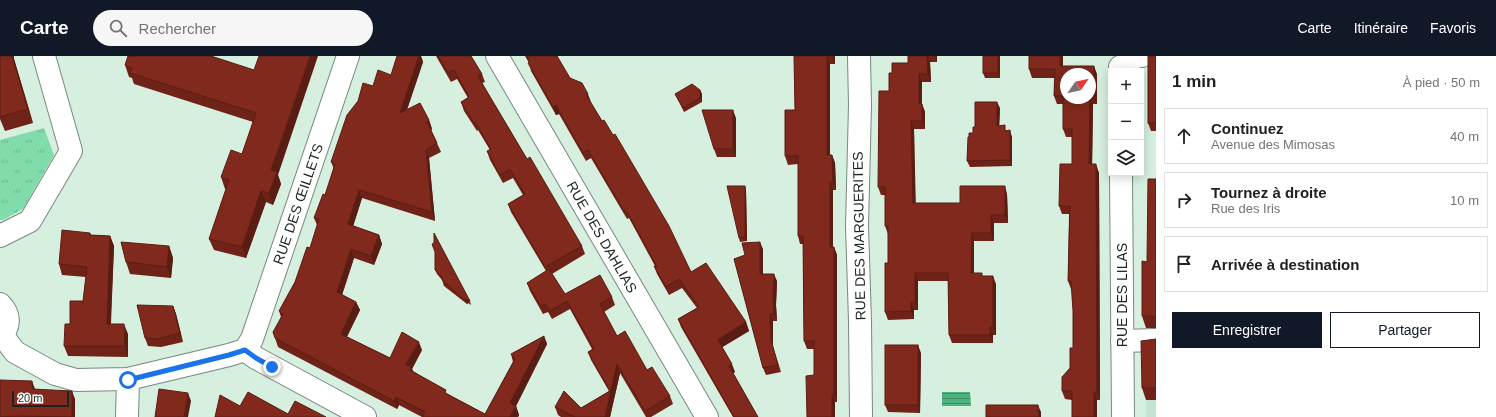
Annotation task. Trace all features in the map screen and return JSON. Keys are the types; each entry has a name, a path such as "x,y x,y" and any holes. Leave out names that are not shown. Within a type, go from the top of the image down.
{"street":[{"path":"0,236 30,221 71,150 44,56"},
{"name":"RUE DES ŒILLETS","path":"245,350 252,339 348,56"},
{"name":"RUE DES DAHLIAS","path":"497,56 707,417"},
{"name":"RUE DES MARGUERITES","path":"859,56 860,105 857,226 861,417"},
{"path":"1120,65 1136,57 1142,56"},
{"name":"RUE DES LILAS","path":"1121,176 1123,417"},
{"path":"0,304 7,314 8,319 8,325 1,336 15,352 55,374 76,380 128,380 245,350 256,358 365,417"},
{"path":"1122,341 1156,340"},
{"path":"127,417 128,380"}],"shaded area":[{"path":"942,392 970,392 971,406 942,406"},
{"path":"1146,400 1156,400 1156,417 1146,417"}],"green space":[{"path":"44,128 54,155 23,209 3,220 0,220 0,140"}],"building":[{"path":"0,56 12,56 28,109 0,117"},
{"path":"128,56 211,56 254,70 259,56 310,56 271,170 277,172 269,193 261,191 242,247 209,239 229,180 221,177 231,150 242,154 256,113 130,73 132,68 125,65"},
{"path":"397,56 419,56 400,113 420,103 429,120 427,122 437,143 426,150 432,212 359,190 348,224 379,235 371,256 351,249 337,292 356,302 341,334 390,358 402,332 419,342 406,364 411,368 410,370 446,390 445,393 485,414 515,359 511,354 544,336 510,403 516,406 510,417 424,417 425,412 396,397 394,401 275,338 273,332 283,314 279,311 295,282 307,247 310,248 319,219 314,218 323,194 325,195 335,164 331,162 347,115 358,101 363,83 373,86 378,70 391,75"},
{"path":"438,56 471,56 482,74 478,76 486,90 527,159 530,157 582,246 545,267 508,204 525,194 510,169 500,175 487,151 491,149 461,102 469,97 454,70 448,73"},
{"path":"527,56 557,56 570,78 582,83 588,94 586,95 602,121 604,120 613,135 615,134 669,226 691,272 706,263 746,322 718,340 732,364 729,366 758,417 734,417 678,319 699,307 679,279 666,287 654,266 657,267 626,210 624,211 588,150 583,153 556,105 553,107 528,63 530,62"},
{"path":"794,56 827,56 827,155 832,155 833,182 830,182 830,247 834,247 834,394 832,394 832,417 807,417 806,376 814,375 814,341 804,341 803,236 798,236 798,156 785,156 785,110 795,110"},
{"path":"908,56 927,56 928,74 919,74 919,104 922,104 922,121 911,121 913,203 960,203 960,186 1005,186 1005,215 991,215 991,233 972,233 971,273 982,273 982,276 993,276 993,327 990,327 990,335 949,335 948,273 915,273 915,302 911,302 911,311 885,312 885,263 888,263 888,226 885,226 885,187 878,187 879,91 889,91 889,73 892,73 892,63 908,63"},
{"path":"983,56 998,56 998,73 983,73"},
{"path":"1029,56 1060,56 1060,66 1094,66 1094,68 1060,68 1060,96 1054,96 1055,69 1029,69"},
{"path":"1148,56 1156,56 1156,123 1148,123"},
{"path":"692,84 700,90 700,98 683,108 675,94"},
{"path":"975,102 997,102 997,126 1005,125 1005,131 1010,130 1010,160 967,161 968,137 969,133 973,133 973,127 975,127"},
{"path":"1063,104 1090,104 1089,164 1096,164 1097,392 1094,392 1094,417 1072,417 1072,391 1062,391 1062,377 1070,368 1070,348 1073,348 1071,281 1068,281 1070,206 1059,206 1060,164 1072,164 1072,129 1063,129"},
{"path":"702,110 733,110 733,149 714,149"},
{"path":"1148,179 1156,179 1156,317 1142,316 1142,261 1147,262"},
{"path":"727,186 745,186 745,237 739,238"},
{"path":"62,230 90,233 90,235 110,236 107,324 124,324 125,346 64,346 65,324 70,324 70,301 83,301 87,267 59,264"},
{"path":"434,233 470,301 467,299 465,300 443,281 441,276 435,270 435,252 432,244 434,243"},
{"path":"121,242 169,246 167,267 126,262"},
{"path":"760,242 760,274 774,274 774,314 770,314 771,340 778,365 763,368 734,259 745,255 742,243"},
{"path":"549,269 565,294 600,275 612,297 600,304 617,336 625,331 647,370 652,367 670,396 645,411 617,364 605,417 575,417 555,407 564,391 581,408 610,391 588,352 594,349 567,301 550,311 545,304 541,306 527,283"},
{"path":"137,305 173,306 180,333 158,339 145,338"},
{"path":"1156,339 1156,388 1142,388 1141,341"},
{"path":"885,345 918,345 918,405 885,405"},
{"path":"0,380 32,381 32,389 72,391 72,417 0,417"},
{"path":"159,389 188,393 184,417 155,417"},
{"path":"248,392 288,414 295,401 326,417 215,417 220,395 240,406"},
{"path":"986,405 1038,405 1039,417 986,417"}],"route":[{"path":"128,380 245,350 272,367"}]}
